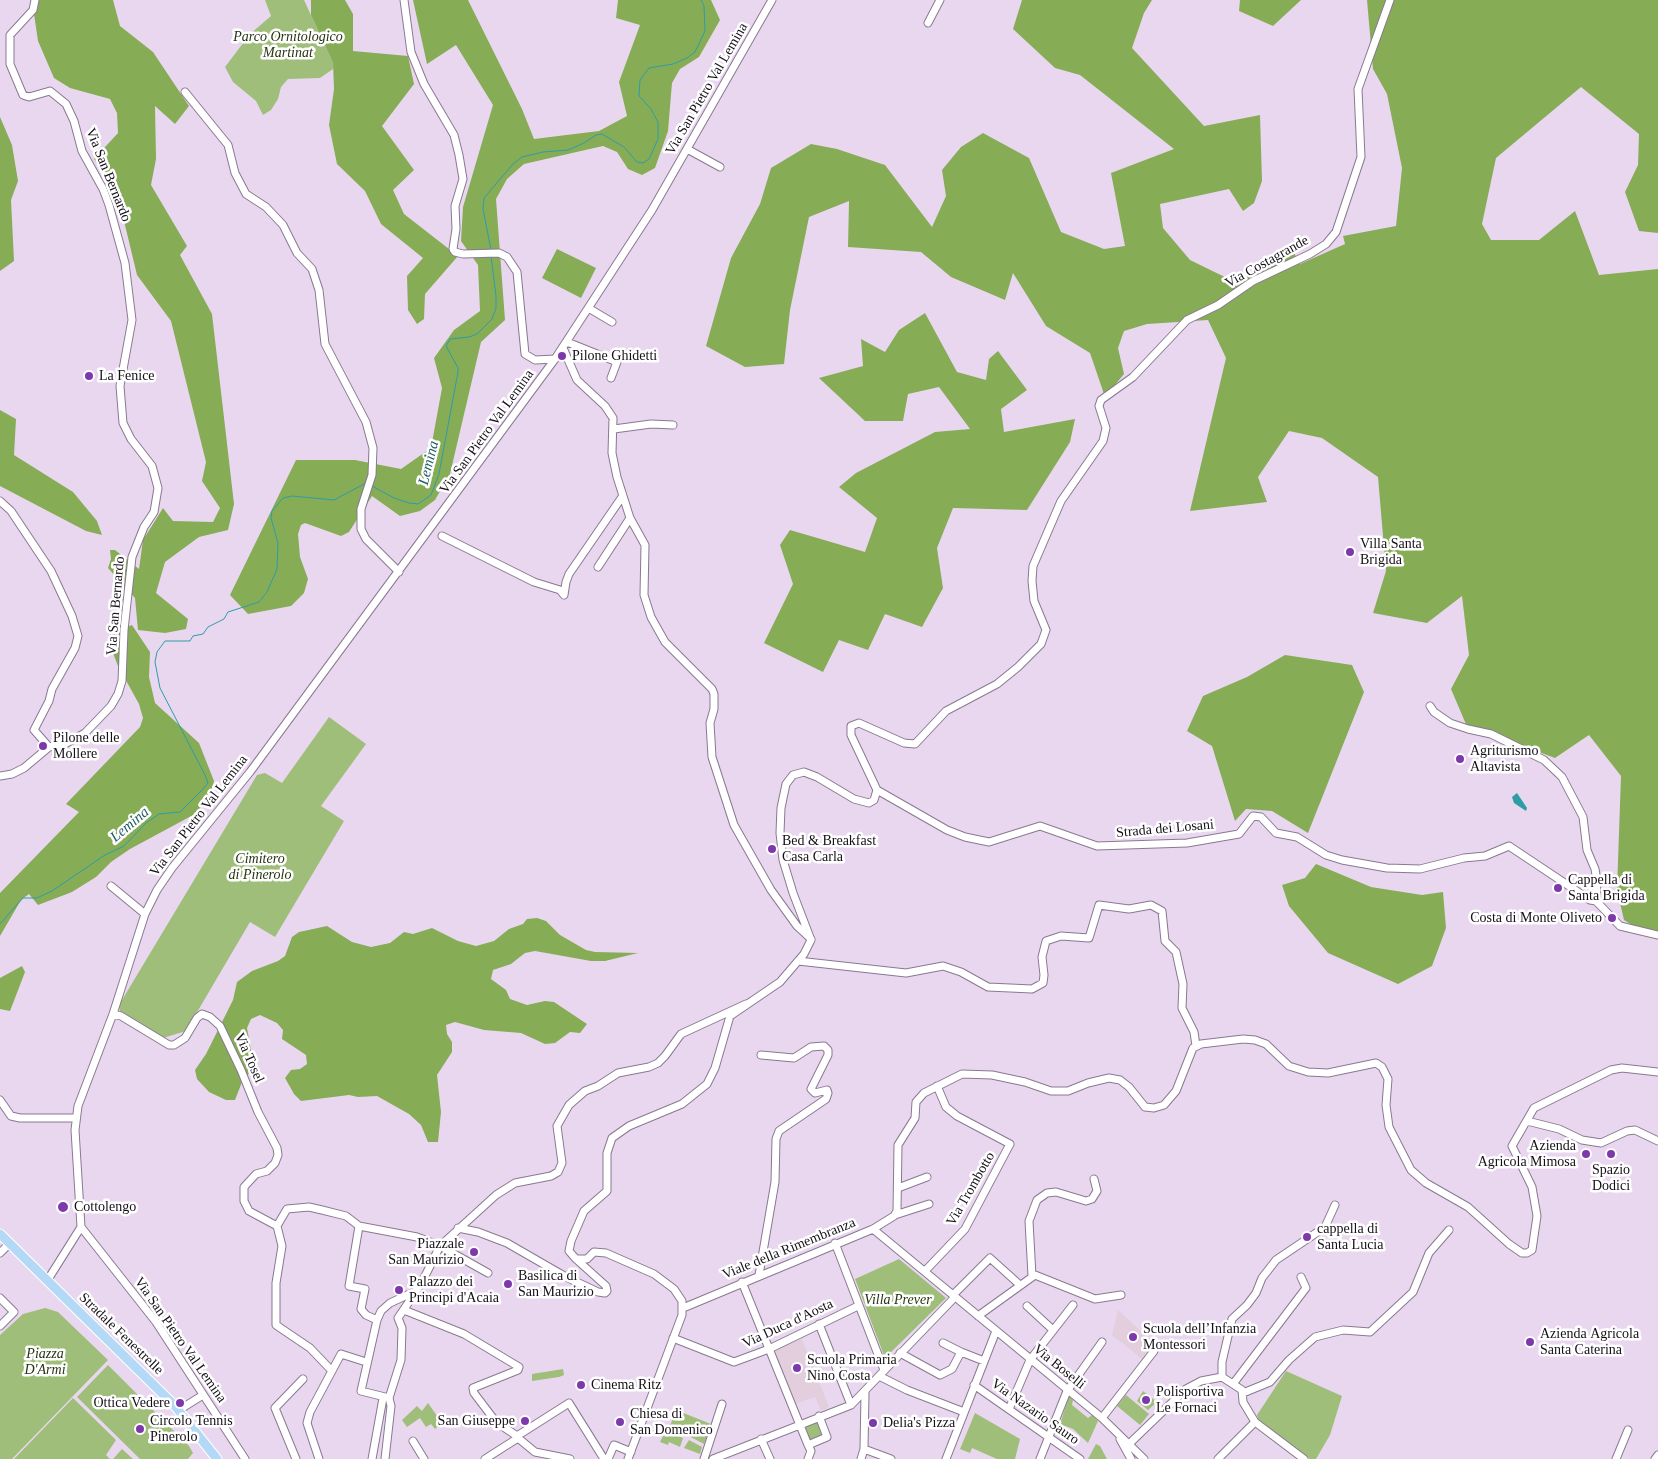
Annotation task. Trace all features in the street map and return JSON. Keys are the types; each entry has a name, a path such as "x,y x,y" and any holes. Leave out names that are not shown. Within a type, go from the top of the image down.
{"main road":[{"name":"Stradale Fenestrelle","path":"0,1234 179,1410 217,1459"}],"street":[{"name":"Via San Bernardo","path":"35,0 29,15 10,35 10,64 23,95 29,96 50,91 66,104 74,121 82,151 110,205 125,263 131,311 120,386 124,423 131,439 152,466 158,488 154,512 140,535 132,557 124,630 122,681 118,694 111,706 86,733 65,744 49,747"},
{"path":"404,0 411,52 424,84 454,135 459,155 463,179 454,206 456,229 453,249 455,252 463,254 499,253 507,257 517,272 525,354 535,360 555,359"},
{"name":"Via San Pietro Val Lemina","path":"245,1459 150,1315 81,1227 76,1118 82,1093 113,1014 145,914 156,890 172,868 231,798 399,572 590,309 687,149 772,0"},
{"path":"928,23 940,0"},
{"name":"Via Costagrande","path":"877,790 852,735 851,726 859,723 904,743 915,744 946,711 997,684 1018,667 1041,644 1046,630 1032,592 1034,566 1061,501 1103,442 1106,428 1099,406 1101,400 1139,371 1187,320 1218,305 1253,281 1310,254 1326,244 1336,232 1361,157 1358,90 1390,0"},
{"path":"185,92 228,145 235,173 246,194 266,207 283,224 297,253 312,269 319,290 325,344 329,355 366,422 373,448 372,475 361,509 360,519 364,535 399,572"},
{"path":"687,149 720,167"},
{"path":"590,309 612,322"},
{"path":"565,345 617,362 611,378"},
{"path":"565,345 577,380 611,414 614,429 612,452 622,497 630,518 645,545 644,595 651,617 665,642 712,689 714,694 714,709 710,723 711,752 734,825 771,890 797,926 811,940"},
{"path":"614,429 651,424 673,424"},
{"path":"442,536 534,582 560,590 564,595 569,574 622,497"},
{"path":"0,501 11,511 51,571 72,616 78,636 75,648 52,689 49,701 34,730 49,747 24,768 12,774 0,776"},
{"path":"598,567 630,518"},
{"path":"1430,706 1434,712 1450,723 1492,734 1544,760 1562,777 1583,817 1586,843 1597,881 1596,902"},
{"path":"811,940 783,860 780,834 781,808 786,784 793,775 804,772 817,777 844,794 861,802 869,803 874,800 877,790"},
{"name":"Strada dei Losani","path":"877,790 947,830 965,837 989,842 1040,826 1098,846 1187,843 1213,840 1238,834 1253,816 1261,817 1276,833 1297,837 1326,855 1342,860 1387,868 1420,868 1464,858 1486,856 1509,846 1596,902 1620,926 1658,935"},
{"path":"111,886 145,914"},
{"path":"798,961 906,973 943,966 961,972 988,987 1032,989 1043,983 1042,957 1046,941 1061,936 1089,938 1098,907 1102,905 1129,909 1151,905 1162,910 1165,941 1176,952 1183,984 1182,1008 1194,1032 1196,1046"},
{"path":"458,1228 478,1232 507,1243 566,1277 598,1292 605,1293 607,1290 606,1286 569,1251 584,1210 607,1191 607,1153 612,1138 629,1126 682,1104 707,1084 715,1068 730,1016 774,987 798,961 811,940"},
{"path":"372,1459 386,1398 401,1360 402,1328 398,1318 417,1290 440,1246 496,1195 515,1183 551,1176 558,1172 562,1163 557,1126 569,1105 585,1091 598,1086 618,1074 658,1063 666,1056 681,1034 746,1004"},
{"name":"Via Tosel","path":"113,1014 121,1016 169,1045 174,1045 185,1038 197,1018 202,1014 210,1017 220,1026 258,1112 277,1148 278,1155 275,1163 267,1171 256,1174 244,1187 244,1201 249,1211 277,1226"},
{"path":"896,1215 899,1140 915,1118 916,1102 924,1093 937,1086 967,1073 992,1075 1025,1082 1051,1092 1068,1091 1088,1083 1109,1078 1120,1080 1129,1087 1145,1107 1154,1108 1164,1104 1176,1091 1193,1048 1243,1039 1255,1040 1266,1044 1289,1066 1308,1072 1328,1073 1376,1063 1386,1074 1389,1127 1406,1164 1418,1177 1472,1210 1516,1250 1526,1253 1532,1250 1537,1216 1532,1188 1512,1146 1534,1108 1600,1074 1622,1068 1658,1072"},
{"path":"759,1275 775,1182 776,1138 779,1131 826,1099 828,1093 827,1090 815,1093 811,1089 828,1055 828,1050 824,1046 811,1047 794,1058 761,1055"},
{"name":"Via Trombotto","path":"925,1271 966,1226 1010,1144 957,1116 946,1107 937,1086"},
{"path":"0,1100 11,1116 20,1118 76,1118"},
{"path":"1527,1121 1559,1129 1582,1140 1601,1143 1627,1131 1634,1130 1658,1141"},
{"path":"898,1188 927,1177"},
{"path":"1032,1276 1029,1221 1037,1200 1047,1193 1056,1192 1086,1201 1092,1199 1097,1191 1094,1179"},
{"path":"873,1229 896,1215 929,1204"},
{"path":"1222,1377 1222,1362 1232,1319 1247,1305 1256,1293 1262,1278 1276,1260 1325,1227 1335,1205"},
{"path":"332,1371 310,1348 276,1325 276,1283 282,1246 277,1226 284,1210 309,1207 339,1213 359,1226 417,1237 440,1246 488,1273"},
{"path":"359,1226 349,1286 365,1289 361,1309 366,1315 377,1320"},
{"path":"47,1281 81,1227"},
{"name":"Viale della Rimembranza","path":"683,1308 873,1229 954,1296"},
{"path":"1243,1393 1270,1382 1289,1360 1315,1337 1343,1330 1370,1332 1412,1292 1429,1253 1449,1230"},
{"path":"0,1253 10,1243"},
{"path":"835,1244 884,1370"},
{"path":"576,1259 587,1259 594,1252 600,1251 646,1270 674,1289 682,1301 682,1314 631,1455 614,1445 608,1459"},
{"path":"713,1459 798,1424 851,1405 865,1393 884,1370 990,1258 1020,1285"},
{"path":"978,1316 1032,1276 1041,1276 1047,1281 1095,1299 1121,1295"},
{"path":"1233,1384 1306,1288 1301,1277"},
{"path":"742,1282 798,1424 811,1452 808,1459"},
{"path":"385,1459 391,1406 386,1398 362,1391 366,1362 380,1312 390,1303 417,1290"},
{"name":"Via Boselli","path":"954,1296 1102,1418 1144,1459"},
{"path":"0,1298 14,1312 0,1326"},
{"path":"1009,1409 1030,1360 1073,1305"},
{"name":"Via Duca d'Aosta","path":"673,1338 731,1362 769,1349 858,1306"},
{"path":"1026,1306 1053,1330"},
{"path":"404,1310 464,1334 519,1367 518,1370 473,1388 474,1393 496,1422 535,1452 570,1459"},
{"path":"820,1324 851,1405"},
{"path":"946,1459 996,1331"},
{"path":"943,1342 961,1352 984,1361"},
{"path":"1040,1459 1067,1391 1102,1342"},
{"path":"1102,1418 1154,1351"},
{"path":"900,1353 940,1375 952,1369 961,1352"},
{"path":"319,1459 307,1423 310,1412 341,1354 366,1362"},
{"path":"879,1376 907,1390 964,1412"},
{"path":"1129,1444 1186,1389 1201,1381 1222,1377 1243,1393 1243,1402 1255,1422 1304,1459"},
{"path":"296,1459 275,1408 303,1379"},
{"name":"Via Nazario Sauro","path":"974,1385 1080,1459"},
{"path":"861,1459 864,1449 865,1393"},
{"path":"179,1410 203,1395"},
{"path":"485,1459 569,1403 604,1459"},
{"path":"704,1459 722,1404"},
{"path":"808,1445 827,1437 819,1416"},
{"path":"1218,1459 1255,1422"},
{"path":"1616,1459 1628,1430"},
{"path":"1117,1432 1131,1459"},
{"path":"761,1439 770,1459"},
{"path":"413,1440 424,1459"},
{"path":"864,1449 891,1459"},
{"path":"530,1459 535,1452"},
{"path":"1656,1459 1658,1455"}],"shaded area":[{"path":"1118,1310 1154,1343 1142,1359 1112,1335"},
{"name":"Scuola Primaria Nino Costa","path":"802,1339 829,1407 821,1411 815,1397 795,1404 773,1350"}],"green space":[{"path":"37,0 113,0 120,26 153,52 189,106 175,124 155,106 156,159 151,185 187,246 180,255 212,314 234,504 228,530 199,537 165,562 156,593 188,619 186,629 165,633 138,630 135,598 108,568 111,559 110,550 115,550 139,569 143,540 163,508 173,521 213,522 220,508 202,481 206,462 171,321 137,275 118,196 94,159 118,133 117,113 110,99 70,88 54,78 38,41 34,14"},
{"name":"Parco Ornitologico Martinat","path":"265,0 304,0 333,63 333,69 320,78 288,79 281,87 278,99 271,110 263,115 256,101 233,82 225,67 250,34 271,16"},
{"path":"311,0 345,0 353,14 353,51 408,56 414,84 382,126 414,170 393,190 404,214 458,256 425,294 424,319 417,324 408,310 407,276 423,258 381,224 365,191 337,164 329,125 334,89 333,63 311,15"},
{"path":"413,0 468,0 522,109 534,139 599,131 627,116 619,82 640,25 616,18 618,0 711,0 720,20 699,57 680,69 672,83 668,131 655,168 642,175 628,169 617,152 603,146 524,164 507,179 496,199 505,320 481,342 450,474 435,500 420,511 400,516 372,496 349,532 341,536 305,523 301,525 298,534 300,557 308,579 304,593 291,606 248,614 230,595 296,460 355,460 401,469 431,448 442,388 434,358 454,330 480,311 478,265 461,241 463,207 493,105 456,45 427,64"},
{"path":"1022,0 1152,0 1144,13 1132,48 1204,126 1260,115 1262,181 1254,203 1243,211 1229,189 1160,204 1163,228 1190,260 1235,282 1292,249 1300,264 1345,244 1343,236 1396,226 1402,168 1387,94 1373,69 1367,0 1658,0 1658,233 1639,231 1625,192 1638,165 1639,134 1581,87 1496,158 1482,224 1491,240 1539,240 1575,211 1599,275 1658,269 1658,936 1640,930 1624,920 1617,890 1621,776 1589,735 1555,758 1491,734 1468,729 1451,689 1469,655 1462,596 1427,623 1373,613 1386,571 1378,477 1322,438 1289,431 1258,477 1267,502 1190,511 1226,358 1208,320 1147,324 1124,331 1118,348 1124,374 1105,397 1090,353 1046,326 1013,273 1005,300 951,277 921,252 848,247 849,201 809,217 790,310 784,364 745,367 706,346 731,258 760,204 771,168 811,144 837,149 885,165 932,227 946,196 942,170 961,147 983,133 1029,158 1061,232 1104,249 1125,246 1111,173 1174,149 1080,75 1055,68 1013,29"},
{"path":"1240,0 1301,0 1273,26 1239,11"},
{"path":"0,117 12,145 18,181 11,200 14,261 0,271"},
{"path":"557,249 596,268 581,298 542,278"},
{"path":"925,313 957,372 986,380 989,359 998,351 1027,390 1001,409 1004,432 1075,419 1070,442 1027,510 953,508 937,548 943,588 922,627 885,614 868,650 839,640 823,672 764,643 793,584 780,545 790,530 865,552 877,518 839,487 856,473 935,432 970,429 939,387 908,394 903,421 865,421 819,378 863,366 861,339 885,352 899,330"},
{"path":"0,410 16,419 14,455 73,492 97,521 102,535 86,531 0,486"},
{"path":"132,625 150,652 149,677 155,703 199,743 214,781 209,798 195,814 130,849 111,862 96,877 72,892 38,905 29,894 21,900 0,936 0,893 79,812 66,804 140,727 143,718 139,704 113,653 114,632"},
{"path":"1285,655 1352,665 1364,692 1308,833 1272,811 1246,809 1235,821 1212,746 1187,731 1203,696 1247,677"},
{"name":"Cimitero di Pinerolo","path":"329,717 366,744 321,806 344,821 275,937 250,922 186,1031 163,1038 120,1012 119,1005 257,775 265,773 282,783"},
{"path":"1316,864 1371,887 1422,895 1443,892 1446,928 1432,966 1398,984 1328,953 1289,906 1282,885 1305,878"},
{"path":"537,918 546,921 560,935 586,950 638,953 605,961 591,961 535,951 525,953 511,964 493,970 491,979 506,990 510,999 527,1005 545,1001 554,1002 587,1024 580,1033 570,1032 555,1043 545,1044 521,1033 484,1030 455,1022 446,1025 447,1034 452,1042 452,1052 437,1075 441,1112 438,1142 428,1142 421,1125 409,1114 377,1096 358,1097 349,1095 301,1101 294,1094 285,1078 291,1070 300,1069 307,1064 306,1055 282,1039 283,1030 277,1023 260,1015 251,1019 247,1028 254,1067 242,1082 235,1100 226,1100 209,1092 197,1079 195,1070 206,1054 233,1000 237,982 252,971 278,961 285,956 292,937 299,932 327,926 352,942 371,947 390,943 404,932 413,934 432,928 458,941 476,946 494,941 509,929 523,924 527,919"},
{"path":"22,966 25,972 10,1011 0,1009 0,978"},
{"name":"Villa Prever","path":"899,1259 946,1298 885,1358 855,1279"},
{"name":"Piazza D'Armi","path":"45,1308 58,1312 108,1360 12,1459 0,1459 0,1335 23,1314"},
{"name":"Circolo Tennis Pinerolo","path":"108,1365 189,1446 193,1453 188,1459 140,1459 77,1397"},
{"path":"563,1369 564,1375 559,1377 532,1381 532,1374"},
{"path":"1286,1371 1342,1396 1330,1435 1316,1459 1310,1459 1259,1421 1257,1415"},
{"name":"Polisportiva Le Fornaci","path":"1143,1391 1157,1402 1148,1410 1137,1401"},
{"path":"1126,1395 1149,1414 1140,1425 1117,1406"},
{"path":"1069,1396 1073,1400 1072,1405 1088,1418 1092,1415 1098,1421 1088,1443 1073,1429 1060,1424"},
{"path":"73,1398 116,1440 106,1455 110,1459 14,1459"},
{"path":"428,1403 442,1423 435,1429 431,1424 426,1427 420,1418 407,1427 402,1420 417,1406 422,1411"},
{"path":"676,1410 711,1424 704,1444 670,1426"},
{"path":"975,1413 1020,1439 1015,1459 997,1459 972,1448 970,1453 960,1449"},
{"path":"817,1420 824,1437 809,1443 802,1427"},
{"path":"671,1433 683,1438 680,1447 669,1442 668,1445 660,1442 663,1436 667,1437"},
{"path":"689,1440 702,1447 700,1454 684,1448"},
{"path":"1096,1444 1100,1446 1107,1459 1088,1459"},
{"path":"122,1449 133,1459 113,1459"}],"water":[{"path":"1517,793 1527,808 1526,811 1514,803 1512,797"}],"waterway":[{"name":"Lemina","path":"491,250 483,209 484,198 513,164 522,157 543,152 568,150 596,135 602,134 624,147 637,162 643,163 649,159 658,139 658,122 651,109 639,96 640,80 649,68 673,64 695,52 705,31 704,6 701,0"},
{"name":"Lemina","path":"372,486 394,498 409,503 418,504 431,495 439,474 458,372 458,368 446,346 450,339 477,334 492,319 496,308 496,296 491,256"},
{"name":"Lemina","path":"0,924 23,898 37,898 52,891 105,855 124,846 146,823 159,814 180,812 208,783 160,688 155,662 157,652 165,641 190,641 193,636 203,634 208,627 224,619 228,612 259,602 267,592 277,569 278,543 271,518 272,511 283,498 292,496 334,500 366,483"}],"place":[{"name":"Pilone Ghidetti","path":"562,356"},
{"name":"La Fenice","path":"89,376"},
{"name":"Villa Santa Brigida","path":"1350,552"},
{"name":"Pilone delle Mollere","path":"43,746"},
{"name":"Agriturismo Altavista","path":"1460,759"},
{"name":"Bed & Breakfast Casa Carla","path":"772,849"},
{"name":"Cappella di Santa Brigida","path":"1558,888"},
{"name":"Costa di Monte Oliveto","path":"1612,918"},
{"name":"Azienda Agricola Mimosa","path":"1586,1154"},
{"name":"Spazio Dodici","path":"1611,1154"},
{"name":"Cottolengo","path":"63,1207"},
{"name":"cappella di Santa Lucia","path":"1307,1237"},
{"name":"Piazzale San Maurizio","path":"474,1252"},
{"name":"Basilica di San Maurizio","path":"508,1284"},
{"name":"Palazzo dei Principi d'Acaia","path":"399,1290"},
{"name":"Scuola dell’Infanzia Montessori","path":"1133,1337"},
{"name":"Azienda Agricola Santa Caterina","path":"1530,1342"},
{"name":"Scuola Primaria Nino Costa","path":"797,1368"},
{"name":"Cinema Ritz","path":"581,1385"},
{"name":"Polisportiva Le Fornaci","path":"1146,1400"},
{"name":"Ottica Vedere","path":"180,1403"},
{"name":"San Giuseppe","path":"525,1421"},
{"name":"Chiesa di San Domenico","path":"620,1422"},
{"name":"Delia's Pizza","path":"873,1423"},
{"name":"Circolo Tennis Pinerolo","path":"140,1429"}]}
